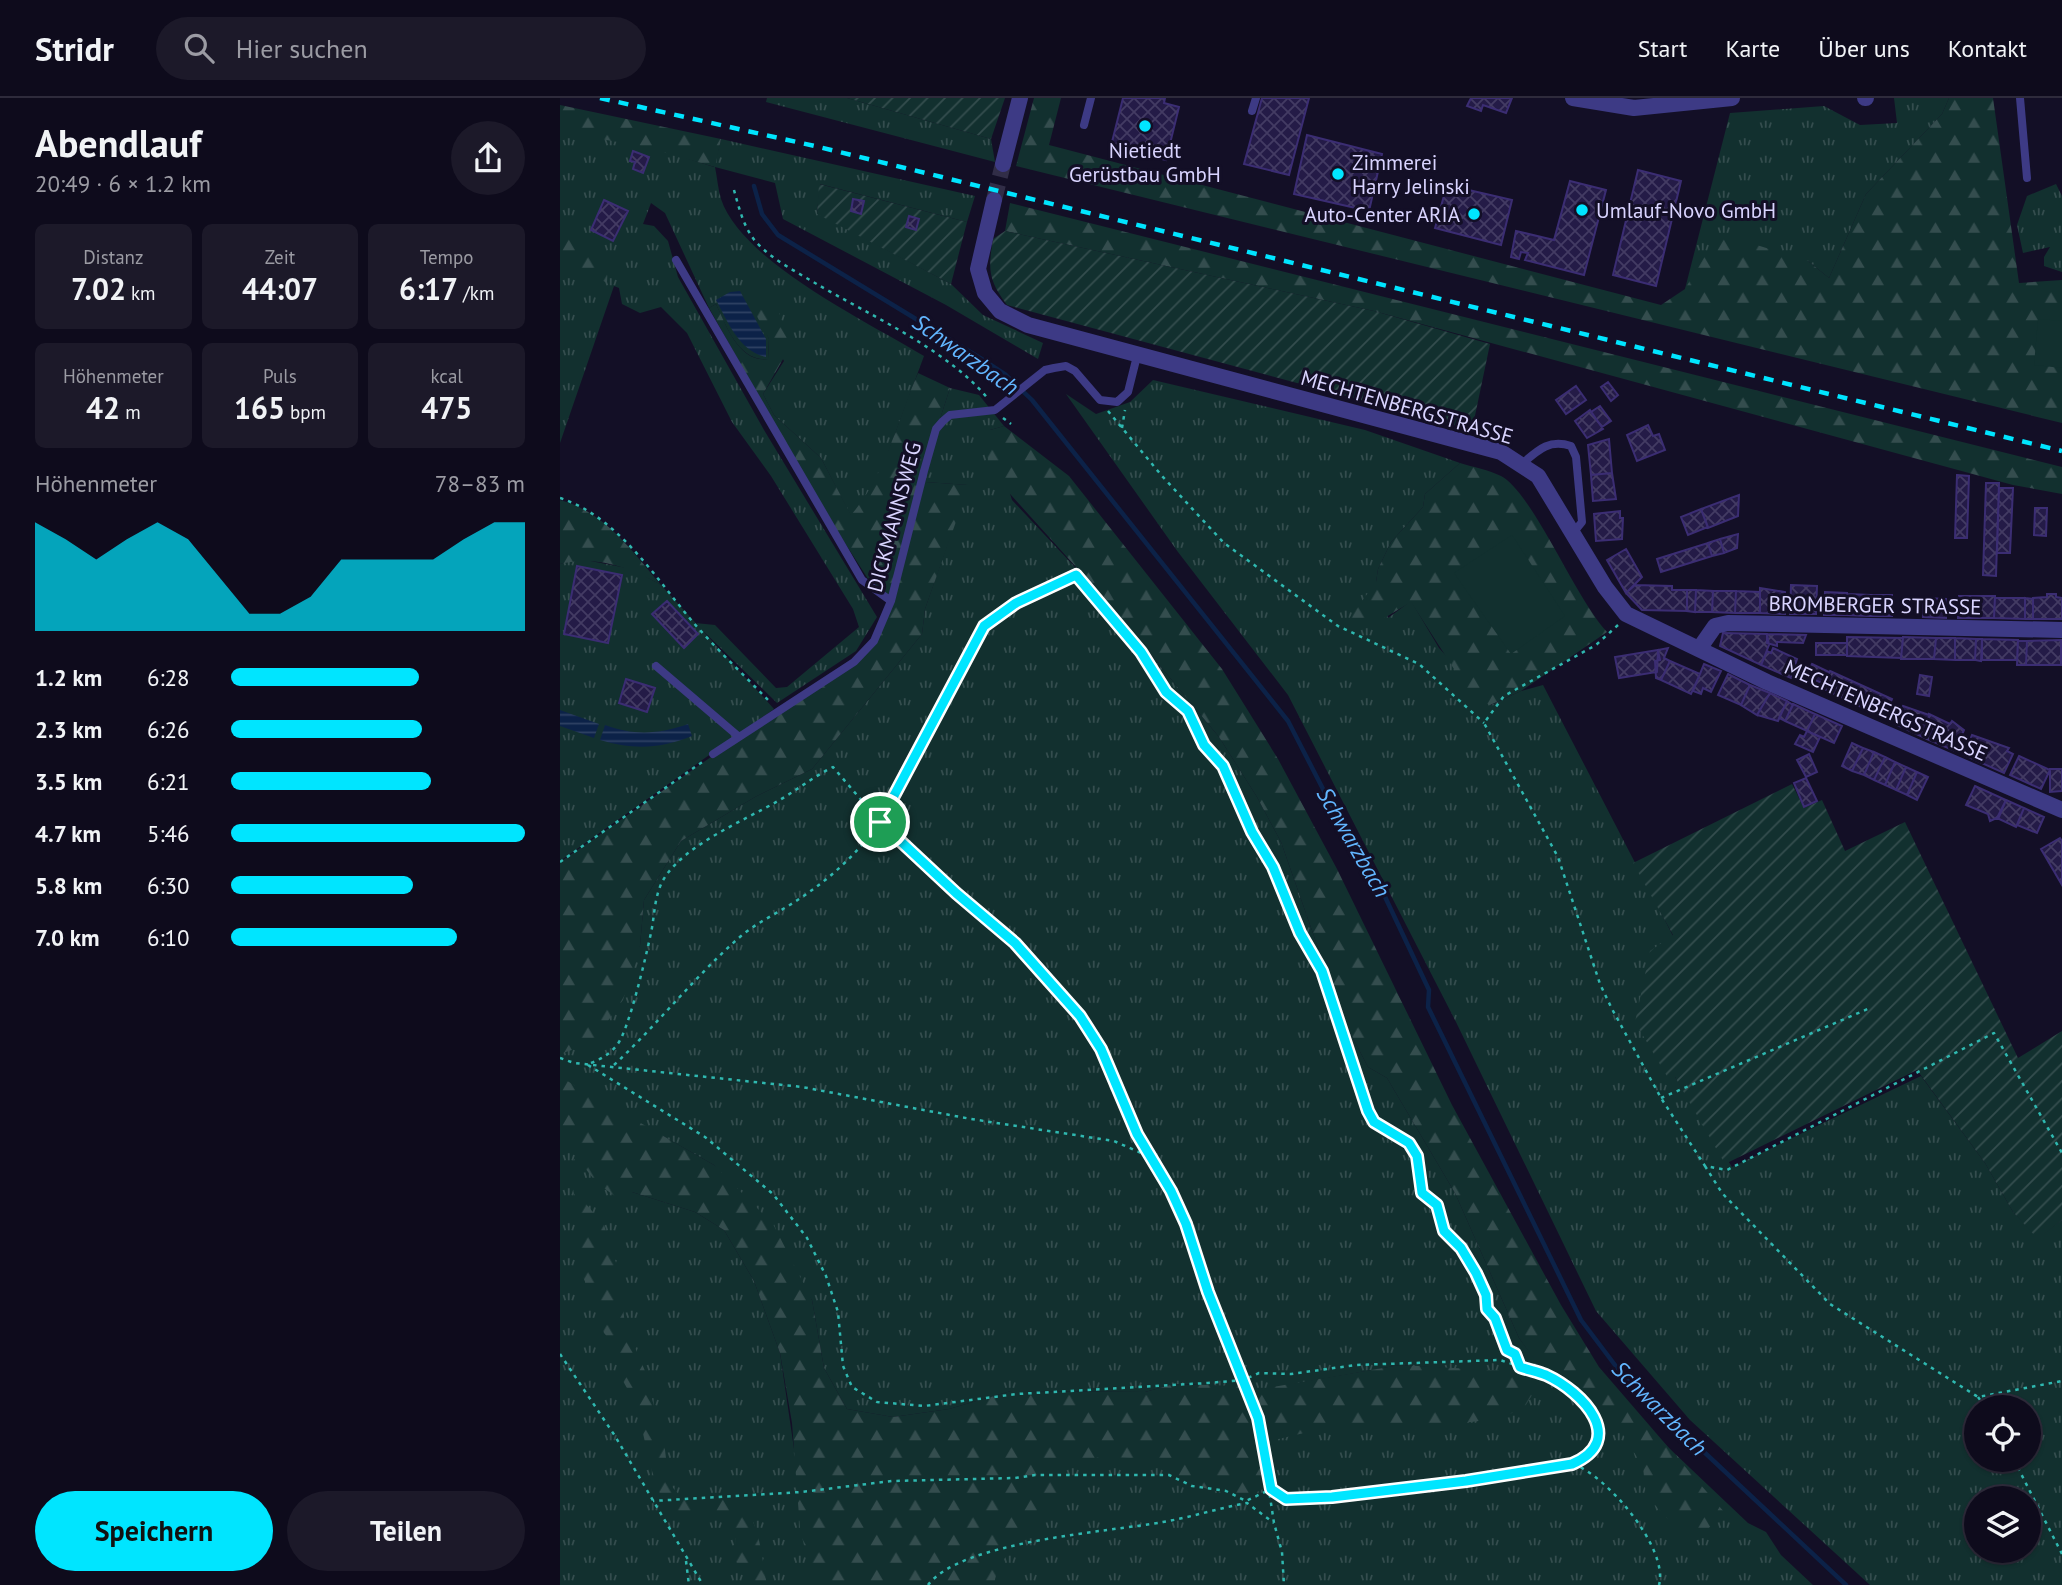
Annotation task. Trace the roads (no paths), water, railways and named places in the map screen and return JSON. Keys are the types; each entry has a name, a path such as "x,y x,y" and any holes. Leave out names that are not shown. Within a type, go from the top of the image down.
{"street":[{"path":"1003,164 1020,98"},
{"path":"1573,98 1586,103 1634,108 1732,98"},
{"name":"MECHTENBERGSTRASSE","path":"994,200 978,269 985,293 1000,311 1028,325 1138,356 1501,452 1522,463 1538,476 1551,492 1605,587 1626,614 2062,810"},
{"name":"BROMBERGER STRASSE","path":"1699,649 1715,626 1728,623 2062,630"}],"lane":[{"path":"1084,125 1091,98"},
{"path":"1252,111 1256,98"},
{"path":"2020,98 2027,178"},
{"path":"676,260 862,580 891,601"},
{"name":"DICKMANNSWEG","path":"713,754 864,653 879,631 891,601 936,429 950,415 998,408 1043,372 1066,366 1076,370 1100,400 1117,401 1125,397 1131,386 1138,356"},
{"path":"1522,463 1542,447 1559,442 1571,446 1576,457 1582,522 1573,533"},
{"path":"656,666 738,736"}],"water":[{"path":"740,291 766,339 766,357 748,349 741,342 716,300 730,292"},
{"path":"560,710 599,724 594,738 560,726"},
{"path":"688,724 692,736 658,746 635,747 600,740 605,725 626,731 647,732"}],"waterway":[{"name":"Schwarzbach","path":"754,186 762,214 778,235 980,358 1006,375 1032,400 1288,721 1359,859 1370,865 1429,990 1428,1007 1581,1320 1624,1377 1846,1585"}],"tunnel":[{"path":"994,200 1003,164"}],"railway":[{"path":"600,98 819,147 2062,451"}],"place":[{"name":"Nietiedt Gerüstbau GmbH","path":"1145,126"},
{"name":"Zimmerei Harry Jelinski","path":"1338,174"},
{"name":"Umlauf-Novo GmbH","path":"1582,210"},
{"name":"Auto-Center ARIA","path":"1474,214"}]}
